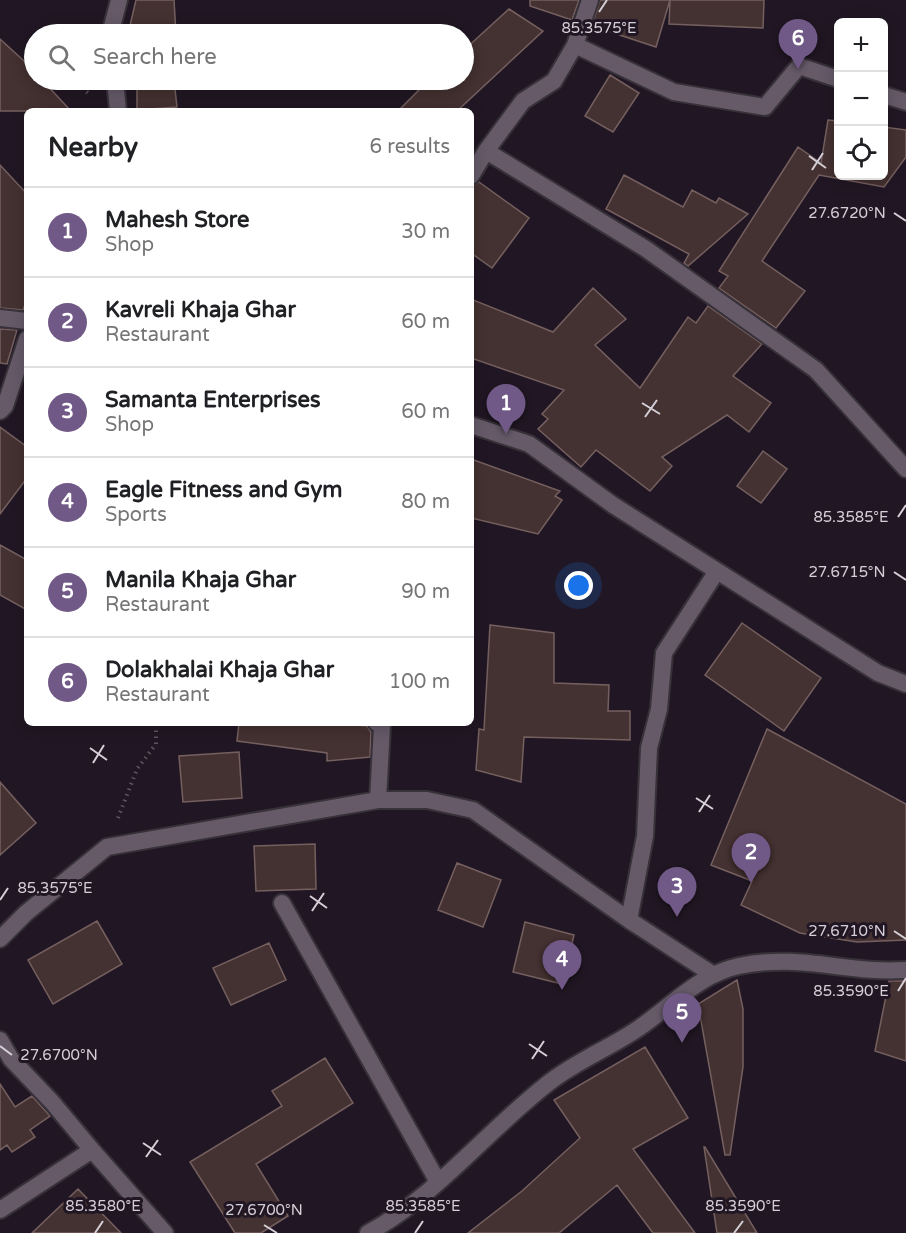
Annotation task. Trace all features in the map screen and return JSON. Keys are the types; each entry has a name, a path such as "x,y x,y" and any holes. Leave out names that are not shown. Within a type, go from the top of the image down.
{"street":[{"path":"113,24 119,0"},
{"path":"474,171 486,151 524,101 554,81 575,45 590,0"},
{"path":"575,45 674,92 765,107 799,66 834,78"},
{"path":"116,90 118,108"},
{"path":"888,96 906,102"},
{"path":"486,151 646,249 816,370 906,468"},
{"path":"0,318 24,321"},
{"path":"0,411 5,406 24,348"},
{"path":"474,425 529,444 614,505 717,571 878,673 906,684"},
{"path":"629,920 645,836 649,748 659,709 664,653 717,571"},
{"path":"378,800 382,726"},
{"path":"0,939 26,913 107,847 378,800 427,800 473,810 629,920 712,974"},
{"path":"282,903 438,1182"},
{"path":"368,1233 392,1227 438,1182 547,1084 638,1029 712,974 770,961 815,962 881,972 906,970"},
{"path":"0,1040 11,1059 52,1102 165,1233"},
{"path":"0,1209 92,1150"}],"path":[{"path":"107,847 137,770 156,744 156,726"}],"building":[{"path":"136,0 174,0 175,24 130,24"},
{"path":"530,0 579,0 572,20 530,6"},
{"path":"600,0 670,0 656,47 592,26"},
{"path":"670,0 764,0 763,28 669,24"},
{"path":"509,9 543,31 460,108 401,108 419,90 474,90 474,41"},
{"path":"0,39 24,61 24,90 51,90 68,108 24,108 24,111 0,111"},
{"path":"610,75 639,93 613,132 585,116"},
{"path":"137,90 175,90 177,107 137,108"},
{"path":"828,120 834,121 834,178 819,175 762,261 805,291 776,328 719,288 728,276 719,271 798,147 821,163"},
{"path":"888,128 906,130 906,157 884,187 846,180 888,180"},
{"path":"0,165 24,191 24,307 23,310 0,308"},
{"path":"624,175 683,207 692,190 716,203 719,198 748,214 688,266 684,263 689,254 606,209"},
{"path":"479,182 529,218 492,268 474,255 474,184"},
{"path":"593,288 626,319 595,345 640,388 688,317 696,323 708,306 762,344 733,376 771,403 749,432 727,415 662,457 672,466 650,491 596,450 581,467 538,429 548,419 542,414 564,390 474,359 474,300 553,332"},
{"path":"0,329 17,330 7,364 0,363"},
{"path":"0,427 24,445 24,482 0,514"},
{"path":"763,451 787,469 761,503 737,486"},
{"path":"474,460 560,491 555,496 562,500 538,534 474,519"},
{"path":"0,545 24,558 24,608 0,595"},
{"path":"742,623 821,678 784,731 705,675"},
{"path":"490,625 554,633 554,683 609,685 608,711 630,711 630,740 524,737 521,782 476,770 479,729 484,730"},
{"path":"239,726 367,726 371,732 370,757 327,761 327,753 237,741"},
{"path":"767,729 906,804 906,940 857,942 800,933 741,905 752,881 711,865"},
{"path":"239,752 242,798 183,802 179,756"},
{"path":"0,782 36,823 0,855"},
{"path":"315,844 316,889 256,891 254,846"},
{"path":"457,863 501,880 483,927 438,910"},
{"path":"97,921 122,964 53,1004 28,960"},
{"path":"525,922 574,935 562,984 513,972"},
{"path":"269,943 286,980 231,1005 213,968"},
{"path":"737,980 743,1009 743,1067 730,1155 725,1155 698,1004"},
{"path":"889,981 906,981 906,1061 875,1051"},
{"path":"645,1047 688,1118 633,1149 695,1233 653,1233 617,1185 559,1233 468,1233 522,1191 580,1138 554,1100"},
{"path":"325,1058 353,1103 256,1164 288,1216 261,1233 235,1233 190,1162 282,1106 272,1091"},
{"path":"0,1084 15,1107 32,1096 50,1116 30,1130 35,1137 12,1152 7,1145 0,1150"},
{"path":"705,1147 757,1233 717,1233"},
{"path":"78,1189 121,1233 32,1233"}],"place":[{"name":"Dolakhalai Khaja Ghar","path":"798,69"},
{"name":"Mahesh Store","path":"506,434"},
{"name":"Kavreli Khaja Ghar","path":"751,883"},
{"name":"Samanta Enterprises","path":"677,917"},
{"name":"Eagle Fitness and Gym","path":"562,990"},
{"name":"Manila Khaja Ghar","path":"682,1043"}]}
